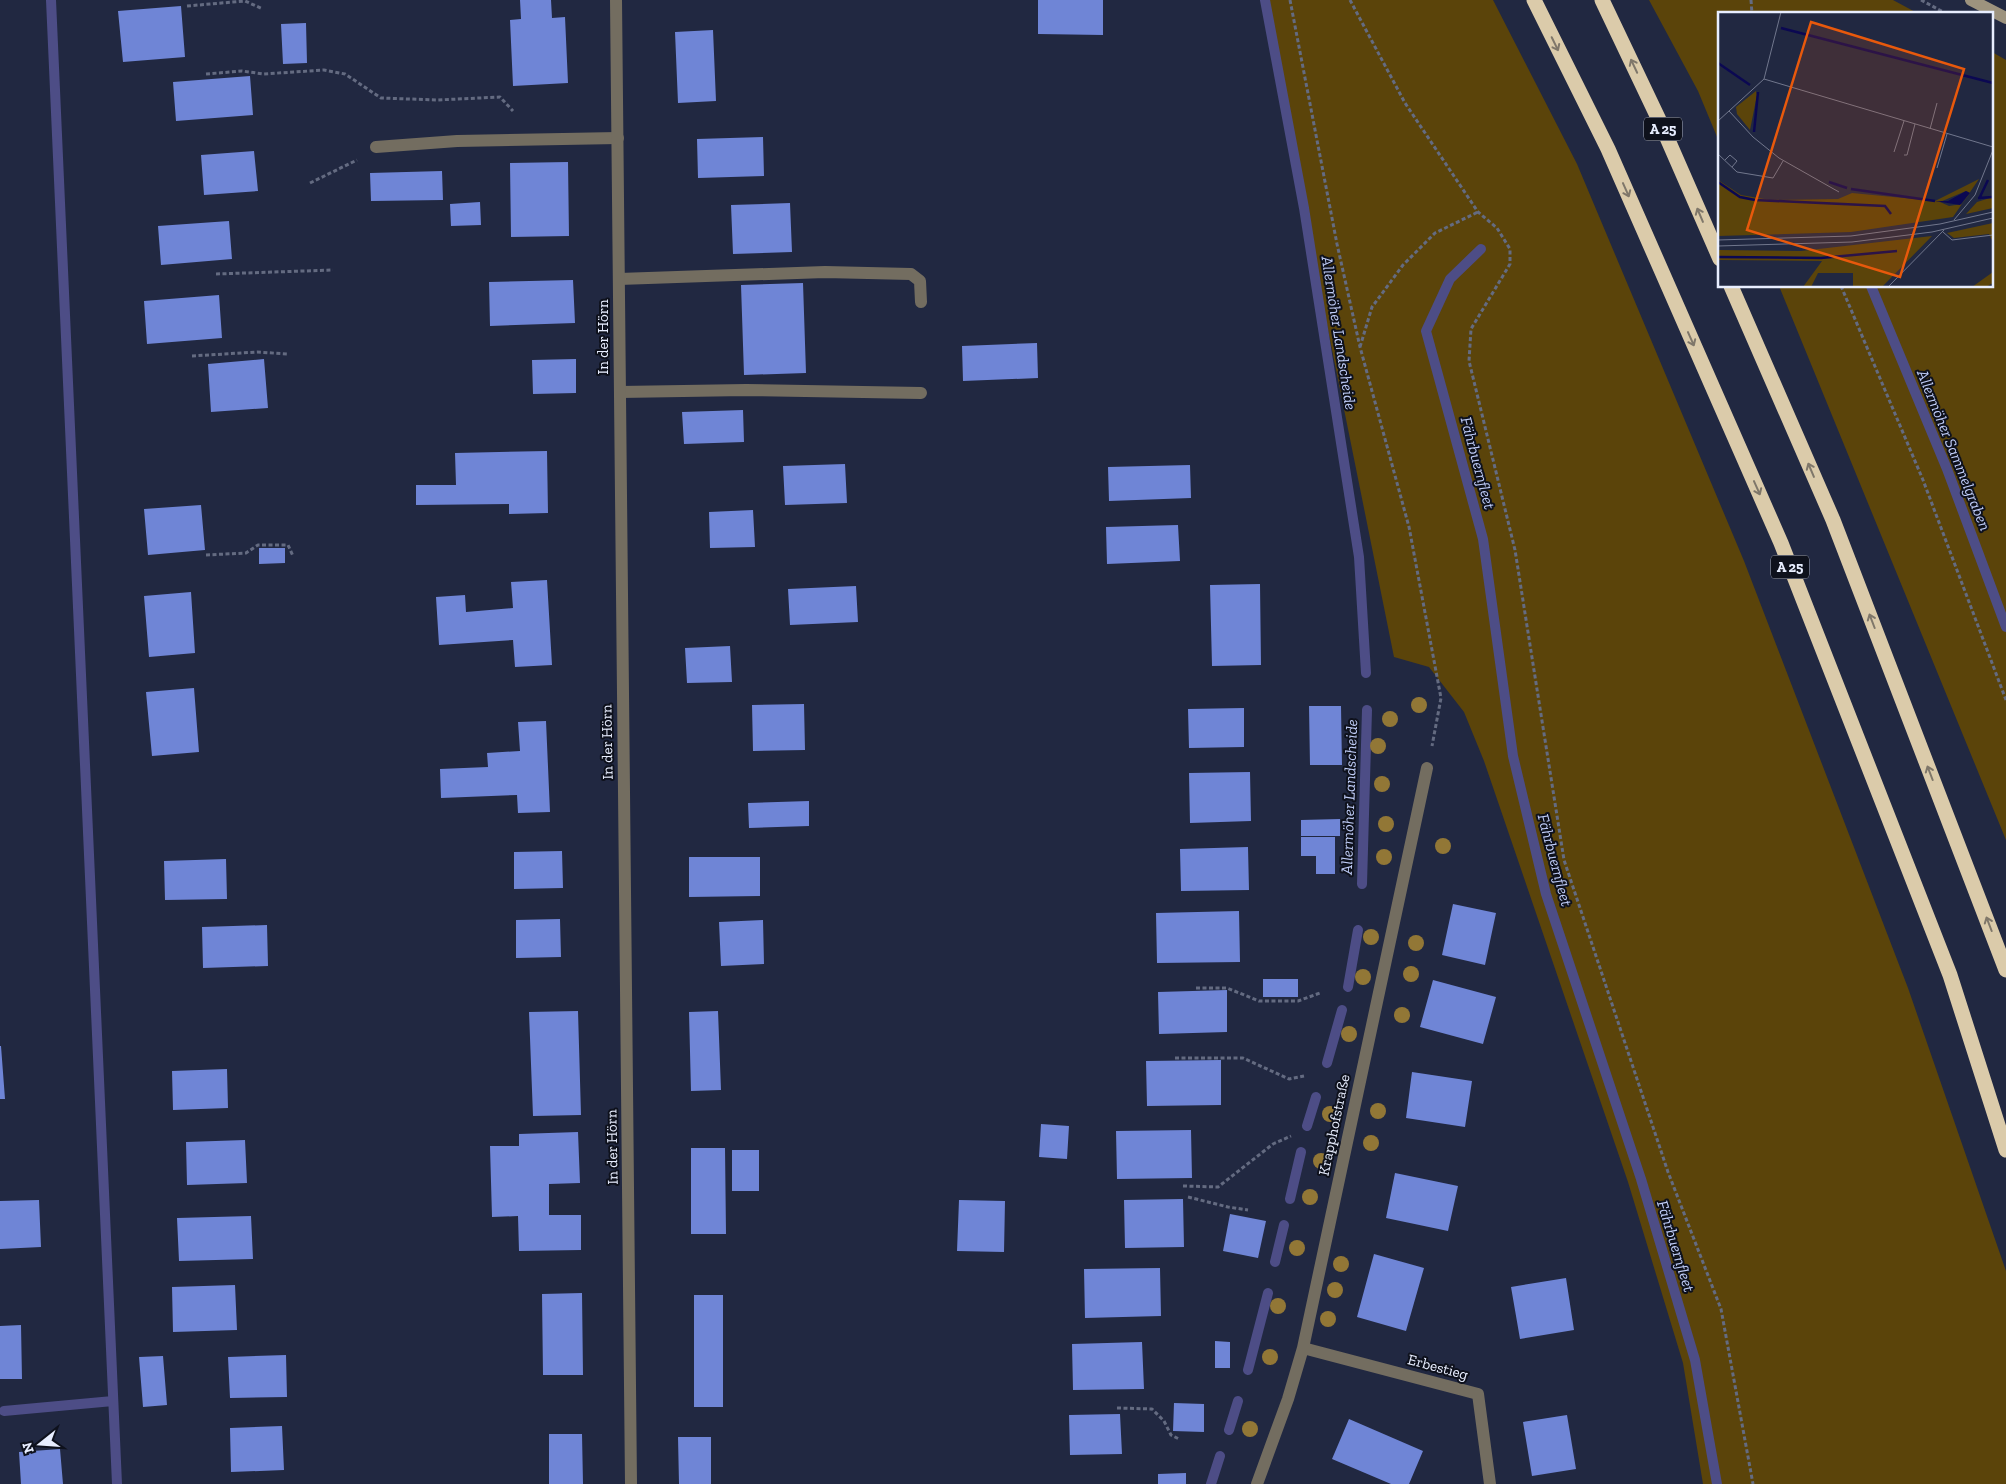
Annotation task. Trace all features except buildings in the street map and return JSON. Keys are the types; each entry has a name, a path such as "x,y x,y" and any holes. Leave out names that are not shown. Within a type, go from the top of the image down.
{"highway":[{"name":"A 25","path":"1534,0 1608,150 1781,543 1950,975 2006,1150"},
{"name":"A 25","path":"1602,0 1661,124 1718,254"},
{"path":"1733,288 1833,520 2006,970"}],"street":[{"name":"In der Hörn","path":"616,0 631,1484"},
{"path":"1971,0 2006,18"},
{"path":"376,147 458,141 618,138"},
{"path":"619,279 825,272 910,274 920,281 921,302"},
{"path":"620,392 746,390 921,393"},
{"name":"Krapphofstraße","path":"1257,1484 1288,1400 1303,1348 1427,768"},
{"name":"Erbestieg","path":"1303,1348 1478,1394 1490,1484"}],"path":[{"path":"1290,0 1337,244 1360,347 1409,527 1441,698 1427,768"},
{"path":"1350,0 1405,103 1478,212 1497,228 1510,249 1510,264 1471,329 1469,361 1515,550 1564,860 1668,1172 1721,1309 1754,1484"},
{"path":"1920,0 1943,12"},
{"path":"187,6 244,1 263,9"},
{"path":"206,74 242,71 264,74 324,70 345,74 381,98 437,100 500,97 513,111"},
{"path":"310,183 349,165 376,147"},
{"path":"1360,347 1372,307 1403,265 1435,233 1478,212"},
{"path":"216,274 333,270"},
{"path":"1842,288 1923,480 2006,700"},
{"path":"192,356 256,352 287,354"},
{"path":"206,555 246,553 258,545 288,545 293,556"},
{"path":"1196,988 1227,988 1259,1001 1298,1001 1320,993"},
{"path":"1175,1058 1243,1058 1289,1079 1304,1076"},
{"path":"1183,1186 1218,1187 1273,1144 1291,1136"},
{"path":"1188,1197 1248,1210"},
{"path":"1117,1408 1152,1409 1164,1421 1171,1435 1179,1439"}],"shaded area":[{"path":"1265,0 1493,0 1577,164 1744,561 1908,988 2006,1271 2006,1484 1703,1484 1683,1363 1628,1182 1484,761 1464,712 1429,667 1394,657 1323,305"},
{"path":"1649,0 1893,0 1915,12 1718,12 1718,139 1698,91"},
{"path":"1994,53 2006,60 2006,840 1780,288 1994,288"}],"waterway":[{"path":"51,0 117,1484"},
{"name":"Allermöher Landscheide","path":"1265,0 1304,208 1359,557 1366,673"},
{"name":"Fährbuernfleet","path":"1481,249 1450,279 1426,331 1483,539 1513,756 1546,894 1641,1179 1695,1360 1717,1484"},
{"name":"Allermöher Sammelgraben","path":"1872,288 1947,469 2006,627"},
{"name":"Allermöher Landscheide","path":"1362,884 1367,710"},
{"name":"Allermöher Landscheide","path":"1348,987 1358,930"},
{"name":"Allermöher Landscheide","path":"1327,1063 1342,1010"},
{"name":"Allermöher Landscheide","path":"1307,1126 1316,1097"},
{"name":"Allermöher Landscheide","path":"1290,1199 1301,1152"},
{"name":"Allermöher Landscheide","path":"1275,1262 1284,1225"},
{"name":"Allermöher Landscheide","path":"1248,1370 1268,1293"},
{"path":"4,1411 113,1401"},
{"name":"Allermöher Landscheide","path":"1229,1430 1238,1401"},
{"name":"Allermöher Landscheide","path":"1211,1484 1220,1456"}]}
